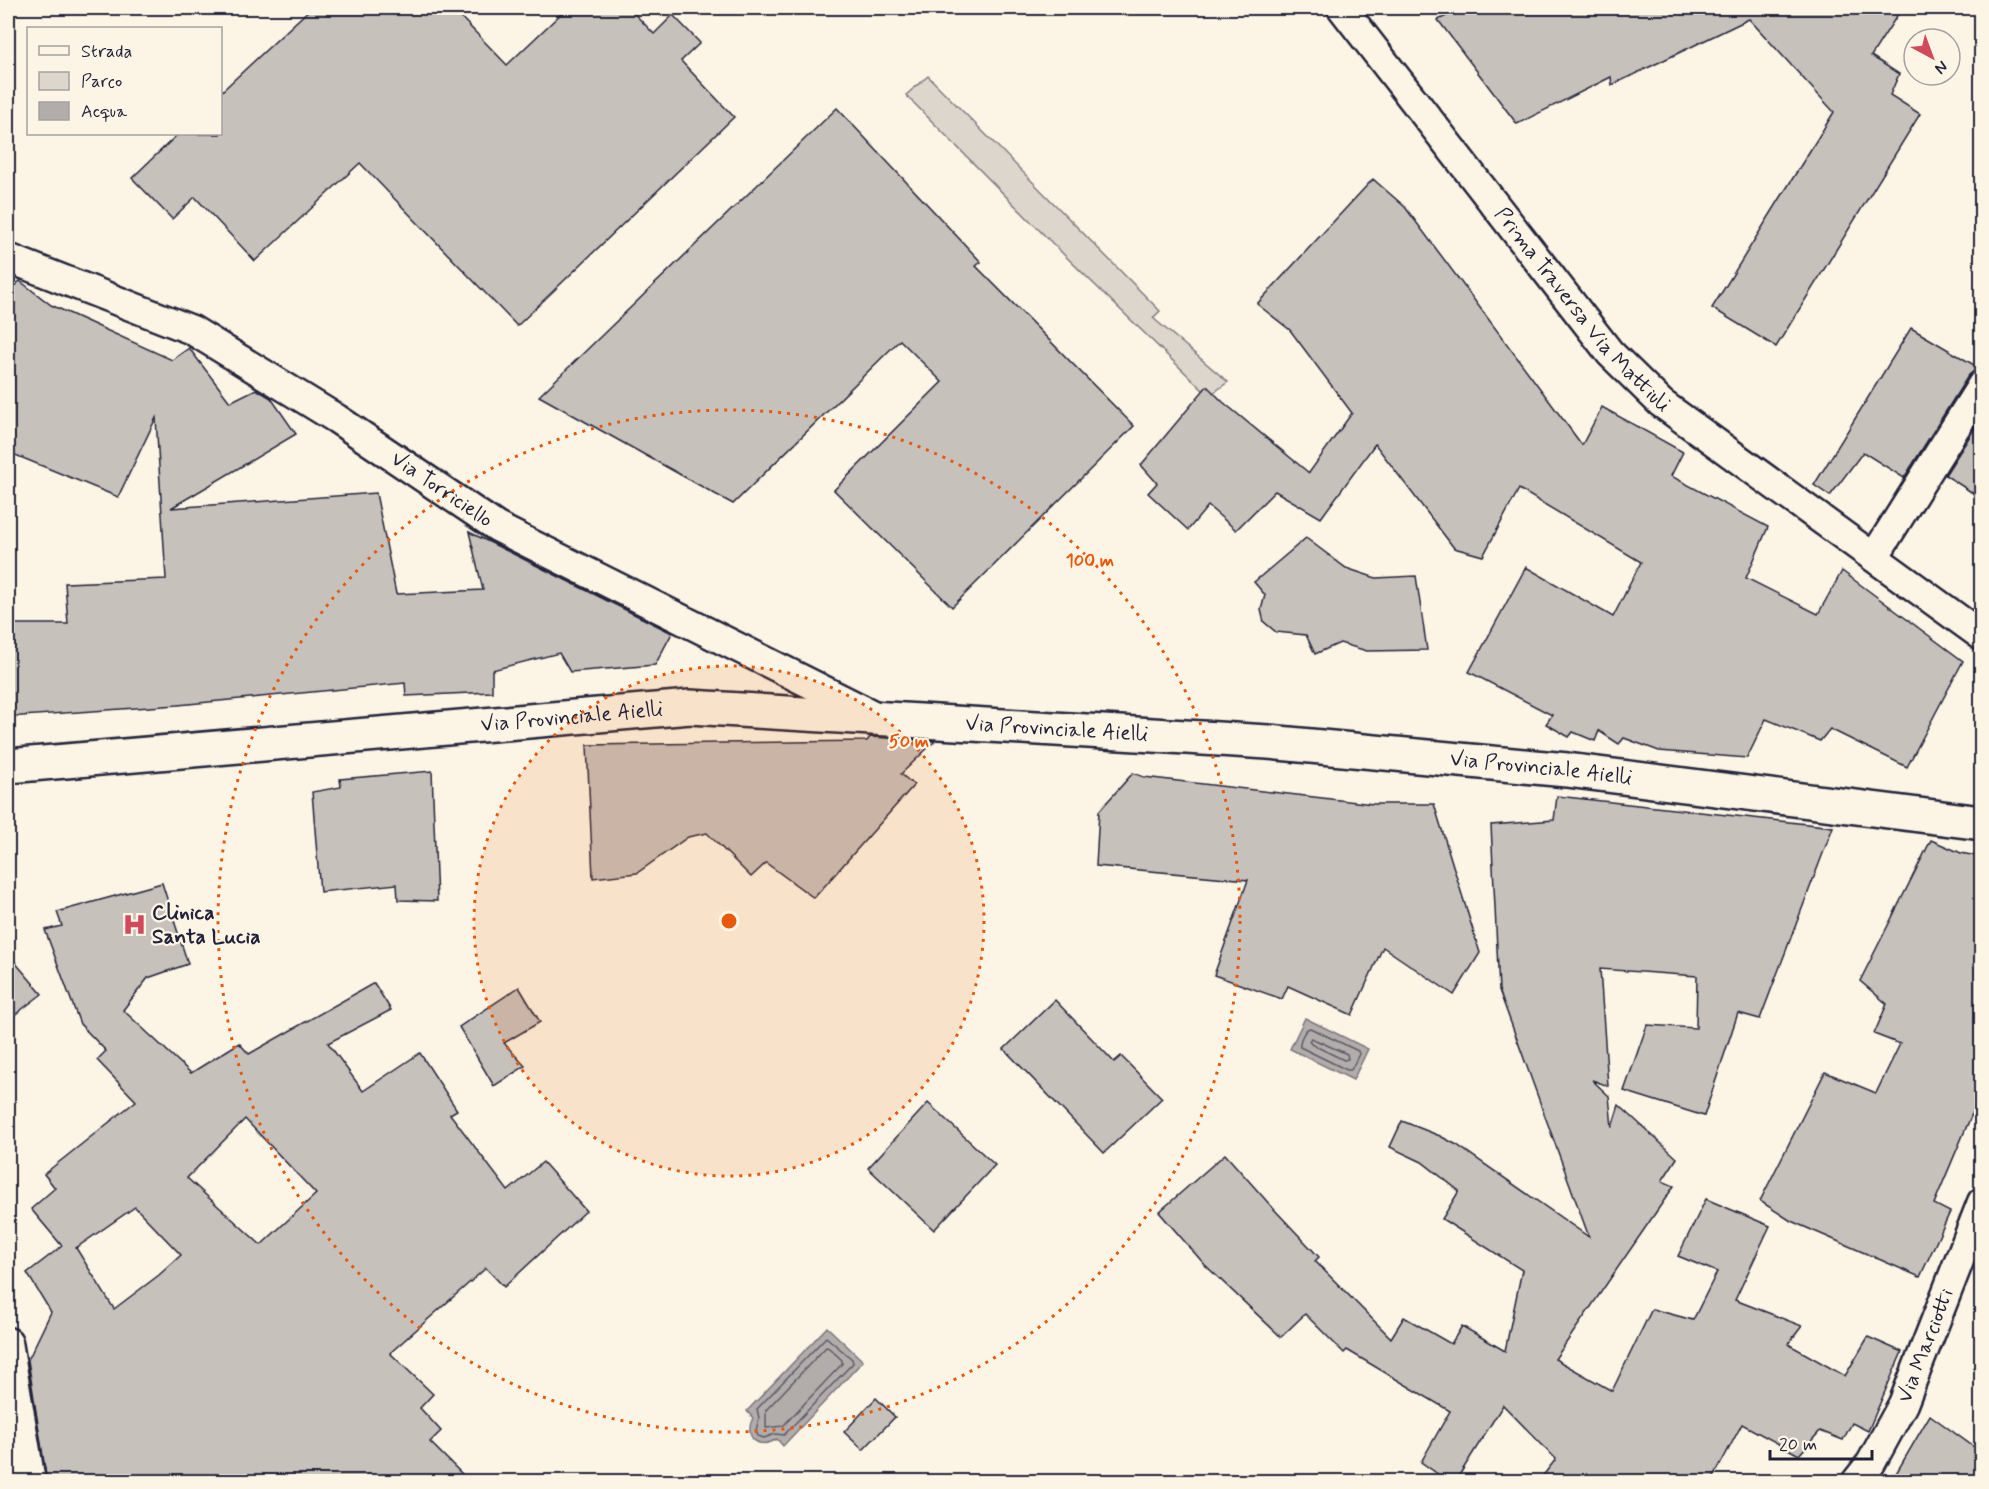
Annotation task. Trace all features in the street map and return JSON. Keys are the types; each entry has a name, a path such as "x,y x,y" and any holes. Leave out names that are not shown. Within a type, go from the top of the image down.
{"street":[{"name":"Prima Traversa Via Mattiuli","path":"1342,8 1610,353 1660,404 1982,636"},
{"name":"Via Torriciello","path":"8,258 192,330 337,419 497,527 880,718"},
{"path":"1874,557 1982,386"},
{"name":"Via Provinciale Aielli","path":"8,766 690,707 1268,742 1532,766 1970,822"},
{"name":"Via Marciotti","path":"1856,1482 1871,1463 1903,1404 1982,1202"},
{"path":"8,1342 31,1482"}],"green space":[{"path":"928,76 1160,311 1153,318 1228,382 1209,396 1055,246 906,95"}],"water":[{"path":"1305,1018 1368,1049 1353,1080 1290,1049"},
{"path":"827,1327 863,1361 783,1446 777,1439 758,1443 751,1436 750,1425 753,1418 747,1411"}],"building":[{"path":"311,8 452,8 507,65 567,8 629,8 654,34 673,15 700,43 681,61 734,117 517,326 360,163 255,261 195,197 172,219 132,178 177,135 222,135 222,91"},
{"path":"1463,8 1902,8 1871,56 1899,74 1890,95 1920,114 1776,347 1712,308 1834,112 1749,19 1612,85 1611,77 1517,124 1438,20"},
{"path":"837,108 981,262 976,266 1134,426 952,607 834,490 942,382 900,340 733,504 539,396"},
{"path":"1373,179 1405,207 1582,445 1602,407 1683,452 1671,476 1768,527 1746,578 1818,614 1842,571 1963,661 1907,767 1830,729 1820,741 1766,719 1747,758 1659,751 1624,738 1619,744 1599,731 1595,741 1573,732 1569,737 1546,724 1552,715 1469,672 1526,567 1613,617 1641,562 1519,489 1483,556 1454,548 1375,444 1321,518 1275,491 1236,530 1208,506 1188,530 1148,493 1157,483 1141,465 1207,386 1309,473 1352,413 1290,330 1257,304"},
{"path":"20,281 51,305 172,360 189,348 230,402 256,389 271,398 296,434 171,508 376,493 396,594 483,590 469,532 672,633 655,665 570,672 559,653 492,670 492,692 406,696 405,683 178,705 8,717 8,624 68,624 65,583 166,579 156,418 118,497 8,452 8,291"},
{"path":"1911,328 1981,369 1968,376 1904,478 1863,452 1830,496 1814,485"},
{"path":"1982,417 1982,499 1945,475"},
{"path":"1306,538 1346,568 1376,578 1416,576 1427,650 1367,651 1340,643 1315,654 1306,635 1276,632 1264,622 1261,610 1265,595 1254,582"},
{"path":"870,737 935,741 901,774 914,785 814,898 766,863 751,877 707,833 688,837 637,873 593,878 587,745 867,741"},
{"path":"432,771 437,901 398,900 397,884 320,892 312,792 341,787 340,779"},
{"path":"1133,773 1144,777 1373,804 1434,804 1480,953 1454,995 1383,947 1352,1015 1288,986 1282,999 1214,975 1248,880 1096,866 1099,811"},
{"path":"1557,796 1833,827 1760,1019 1738,1013 1704,1116 1624,1091 1647,1025 1696,1028 1697,976 1600,969 1608,1086 1592,1080 1609,1096 1612,1127 1619,1105 1677,1158 1662,1181 1674,1186 1555,1359 1612,1391 1652,1309 1693,1320 1717,1272 1678,1256 1706,1199 1770,1226 1735,1300 1802,1326 1788,1344 1845,1376 1868,1337 1902,1352 1868,1431 1852,1423 1843,1440 1820,1431 1799,1455 1742,1424 1711,1482 1538,1482 1556,1459 1503,1405 1455,1482 1449,1482 1421,1462 1450,1411 1347,1350 1344,1353 1305,1314 1281,1337 1205,1265 1159,1212 1225,1154 1319,1257 1315,1261 1391,1338 1404,1317 1451,1344 1462,1326 1505,1351 1522,1270 1442,1219 1459,1191 1422,1162 1390,1147 1402,1121 1440,1136 1457,1145 1589,1237 1499,990 1491,825 1554,820"},
{"path":"1931,840 1961,853 1982,857 1982,1090 1934,1204 1950,1212 1920,1277 1791,1221 1760,1201 1825,1072 1876,1093 1900,1044 1874,1034 1887,1004 1860,981"},
{"path":"162,883 188,964 148,978 123,1010 191,1073 239,1043 249,1054 374,983 391,1010 328,1043 363,1091 420,1053 457,1110 450,1114 508,1191 543,1162 586,1211 504,1287 486,1268 390,1353 433,1394 420,1408 441,1431 430,1442 470,1482 47,1482 28,1360 51,1312 27,1273 62,1246 31,1209 55,1188 44,1174 136,1101 97,1060 106,1051 80,1024 45,930 62,926 57,912","holes":["245,1119 316,1194 261,1245 187,1178","135,1207 181,1255 114,1309 76,1248"]},
{"path":"8,954 42,994 8,1020"},
{"path":"519,987 540,1022 504,1043 525,1066 494,1086 459,1027"},
{"path":"1055,1000 1114,1062 1121,1056 1162,1098 1104,1153 1004,1049"},
{"path":"928,1103 995,1165 934,1230 868,1168"},
{"path":"876,1398 895,1417 863,1450 844,1432"},
{"path":"1930,1415 1982,1453 1982,1482 1891,1482"}],"place":[{"name":"Clinica Santa Lucia","path":"134,925"}]}
